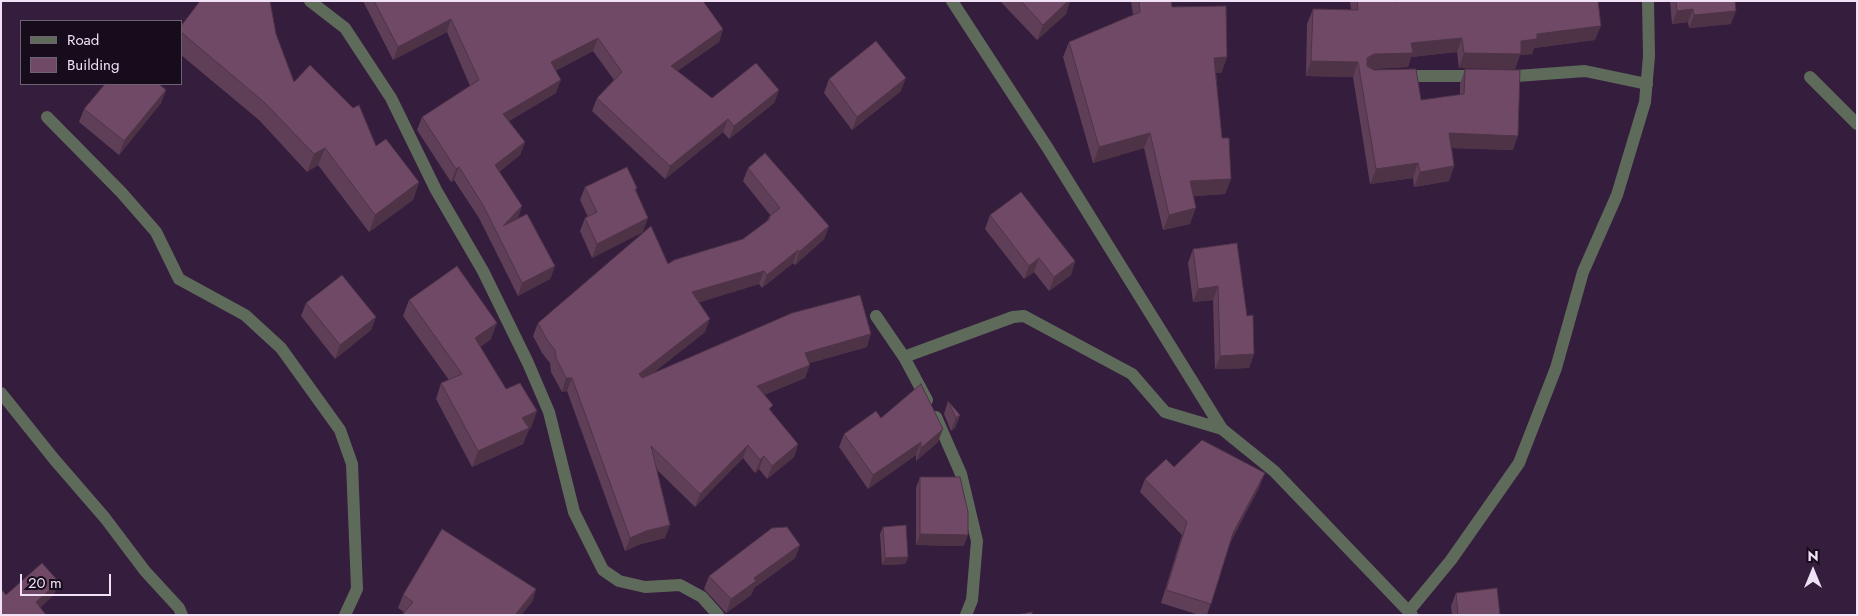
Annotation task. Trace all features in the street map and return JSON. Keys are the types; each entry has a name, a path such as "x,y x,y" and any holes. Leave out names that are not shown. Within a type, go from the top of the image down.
{"street":[{"path":"310,1 344,28 391,98 436,190 483,271 528,363 549,412 574,512 603,570 619,581 645,586 680,585 702,597 718,615"},
{"path":"952,1 1053,155 1222,429 1274,471 1411,613 1451,560 1518,463 1556,368 1583,272 1617,195 1645,102 1649,56 1648,1"},
{"path":"1386,77 1512,77 1585,72 1647,84"},
{"path":"1810,77 1857,124"},
{"path":"47,117 121,192 156,232 179,279 245,315 281,348 340,430 352,464 357,588 345,615"},
{"path":"876,316 904,357 938,421 962,474 977,541 972,600 966,615"},
{"path":"904,357 1013,317 1024,316 1132,374 1165,412 1222,429"},
{"path":"1,393 105,518 145,571 179,608 182,615"}],"building":[{"path":"200,1 270,1 276,34 294,82 310,65 353,108 359,105 376,146 386,139 419,182 375,215 325,148 314,154 265,103 182,33 182,25"},
{"path":"374,1 703,1 723,29 671,66 712,98 756,63 779,90 734,126 728,119 670,166 597,98 622,72 598,38 551,62 561,80 503,114 525,142 495,165 522,206 503,226 527,214 555,266 522,283 483,205 459,167 456,169 422,117 479,80 451,19 398,47"},
{"path":"1021,1 1068,1 1043,25"},
{"path":"1139,1 1171,1 1172,7 1226,6 1227,57 1214,58 1222,138 1229,138 1231,179 1190,181 1196,208 1169,215 1150,133 1099,147 1069,42 1140,12"},
{"path":"1357,1 1598,1 1601,26 1537,34 1537,39 1521,41 1521,54 1464,53 1462,38 1411,43 1413,53 1374,54 1367,58 1367,66 1374,70 1416,69 1421,100 1464,94 1465,69 1520,70 1518,136 1449,133 1454,166 1420,172 1418,163 1376,169 1358,62 1311,61 1313,9 1358,10"},
{"path":"1676,1 1735,1 1736,11 1694,15 1693,9 1677,11"},
{"path":"876,41 906,78 857,117 829,79"},
{"path":"104,85 160,85 166,90 124,141 84,109"},
{"path":"765,153 829,226 799,252 798,250 767,275 764,271 692,292 710,319 639,374 642,378 792,313 860,295 871,334 805,353 810,365 757,386 773,405 769,409 798,444 772,466 764,456 760,460 748,445 700,494 651,446 670,525 646,531 630,538 572,378 566,378 556,358 555,350 538,323 651,226 668,264 674,260 743,239 770,219 769,217 780,208 748,168"},
{"path":"627,167 648,218 597,244 585,218 597,212 585,187"},
{"path":"1021,192 1075,261 1054,277 1039,258 1029,266 990,215"},
{"path":"1237,243 1247,316 1253,315 1254,354 1220,356 1218,286 1198,289 1193,249"},
{"path":"457,266 497,323 475,338 506,389 520,383 537,411 522,418 529,428 478,451 441,383 462,374 409,300"},
{"path":"342,275 376,317 340,345 306,303"},
{"path":"921,384 943,429 921,448 921,442 873,475 844,434 876,411 881,418"},
{"path":"948,401 960,415 956,418"},
{"path":"1202,440 1265,473 1233,533 1211,604 1166,590 1187,522 1145,479 1166,459 1174,467"},
{"path":"920,477 960,477 968,512 968,535 920,534"},
{"path":"906,525 908,557 885,558 883,527"},
{"path":"787,527 800,545 754,578 756,581 731,599 709,576 772,528"},
{"path":"442,529 536,589 515,615 402,615 413,602 403,595"},
{"path":"42,563 59,582 36,602 46,615 1,615 1,589 6,595"},
{"path":"1497,588 1500,615 1458,615 1456,593"},
{"path":"1032,612 1032,615 1017,615"}]}
